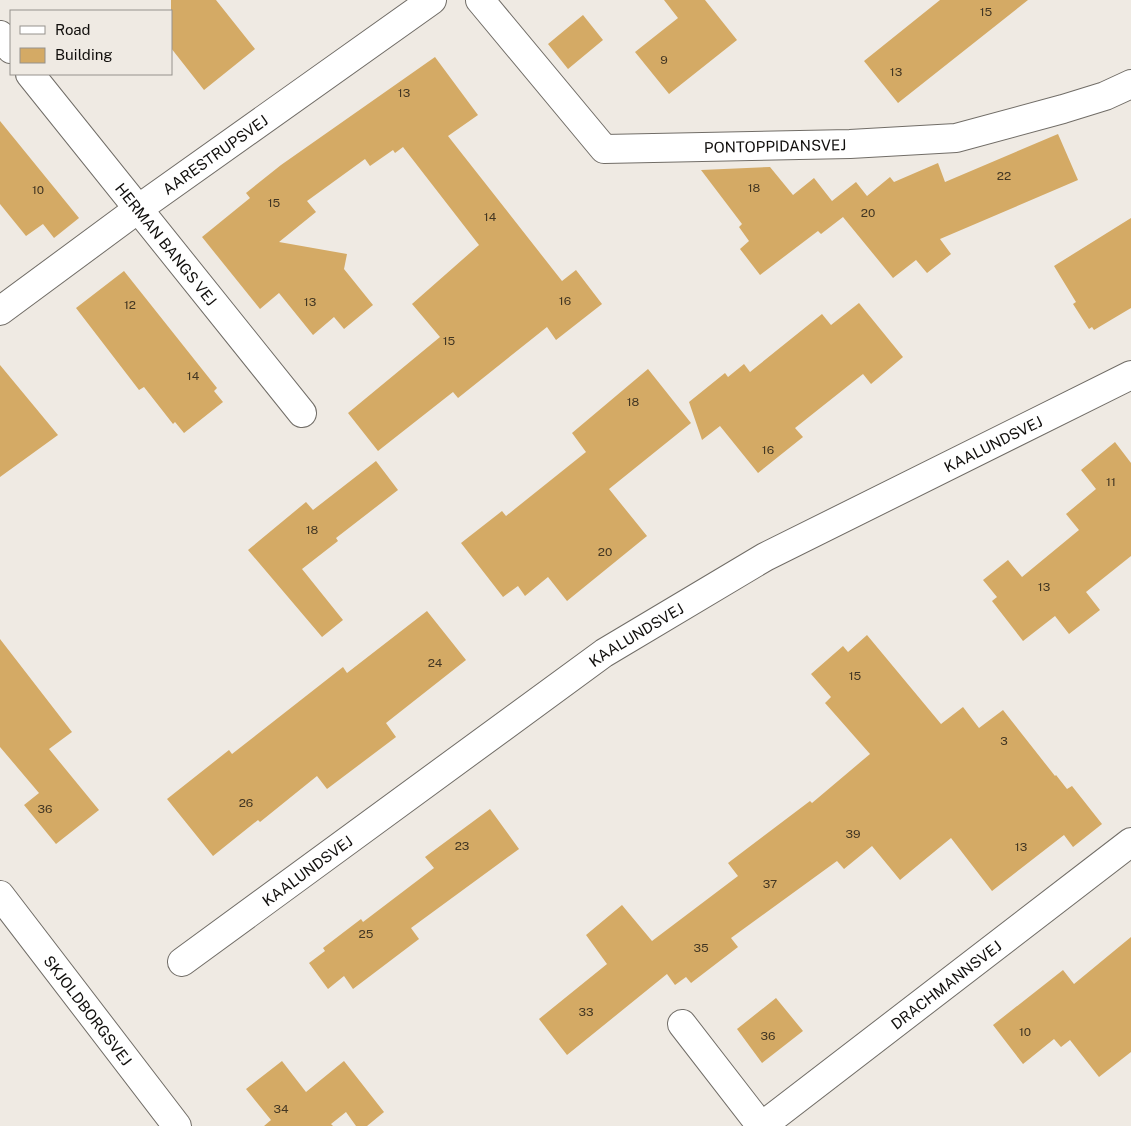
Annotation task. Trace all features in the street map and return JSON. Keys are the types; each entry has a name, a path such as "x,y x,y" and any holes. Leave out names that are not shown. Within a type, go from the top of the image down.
{"street":[{"name":"AARESTRUPSVEJ","path":"0,311 138,209 432,0"},
{"name":"PONTOPPIDANSVEJ","path":"480,0 604,149 850,144 956,138 1063,109 1105,96 1131,84"},
{"path":"0,35 10,49"},
{"name":"HERMAN BANGS VEJ","path":"31,75 302,413"},
{"name":"KAALUNDSVEJ","path":"182,962 604,653 765,557 1131,375"},
{"name":"DRACHMANNSVEJ","path":"761,1126 1131,842"},
{"name":"SKJOLDBORGSVEJ","path":"0,895 177,1126"},
{"path":"682,1024 761,1126"}],"building":[{"path":"171,0 216,0 255,49 204,90 172,49"},
{"path":"664,0 705,0 737,40 669,94 635,52 678,18"},
{"path":"940,0 1028,0 898,103 864,61"},
{"path":"583,15 603,40 568,69 548,44"},
{"path":"435,57 478,115 448,136 562,281 576,270 602,304 556,340 547,327 458,398 453,392 378,451 348,413 440,337 412,304 479,245 403,147 395,153 393,150 370,166 365,159 307,201 316,212 279,242 347,254 344,269 373,305 344,329 334,317 313,335 279,293 260,309 202,237 250,198 246,193 281,165"},
{"path":"0,121 79,218 54,238 43,224 26,236 0,204"},
{"path":"1058,134 1078,180 940,239 951,254 927,273 916,260 893,278 843,217 821,234 818,231 760,275 740,249 749,241 739,227 742,224 701,170 770,167 793,195 814,178 832,201 856,182 867,196 890,177 894,182 938,163 945,182"},
{"path":"1131,218 1131,308 1094,330 1092,327 1089,329 1073,304 1076,302 1054,266"},
{"path":"124,271 217,388 214,391 223,402 184,433 175,422 173,424 144,387 139,390 76,308"},
{"path":"859,303 903,357 871,384 863,374 795,428 803,437 758,473 720,426 702,440 689,402 725,373 728,377 744,364 750,372 822,314 831,325"},
{"path":"0,365 58,435 0,477"},
{"path":"648,369 691,423 609,489 647,536 567,601 548,577 525,596 518,586 503,597 461,543 502,511 506,516 586,452 572,433"},
{"path":"1115,442 1131,463 1131,556 1086,592 1100,610 1069,634 1055,616 1023,641 992,601 997,597 983,580 1008,560 1022,577 1079,530 1066,514 1096,489 1081,470"},
{"path":"376,461 398,490 336,538 338,541 302,569 343,620 322,637 248,550 306,502 313,510"},
{"path":"427,611 466,660 386,723 396,737 327,789 317,776 260,822 258,820 213,856 167,799 229,750 232,754 343,667 347,673"},
{"path":"867,635 941,724 963,707 979,728 1003,710 1055,776 1067,789 1072,786 1102,824 1073,847 1064,835 992,891 951,838 900,880 872,846 844,869 837,861 731,938 738,947 691,983 686,977 675,985 667,974 567,1055 539,1019 607,964 586,935 622,905 652,941 738,876 728,863 810,801 812,803 870,754 825,703 831,697 811,674 843,646 848,652"},
{"path":"0,639 72,732 49,749 99,810 56,844 24,805 39,793 0,747"},
{"path":"490,809 519,849 411,928 419,939 353,989 344,976 328,989 309,963 325,951 323,948 361,919 363,922 434,868 425,857"},
{"path":"1131,937 1131,1052 1099,1077 1070,1040 1061,1047 1054,1039 1023,1064 993,1025 1063,970 1074,984"},
{"path":"776,998 803,1031 762,1063 737,1029"},
{"path":"282,1061 306,1092 344,1061 384,1112 367,1126 356,1126 346,1112 331,1124 333,1126 264,1126 271,1120 246,1089"}]}
